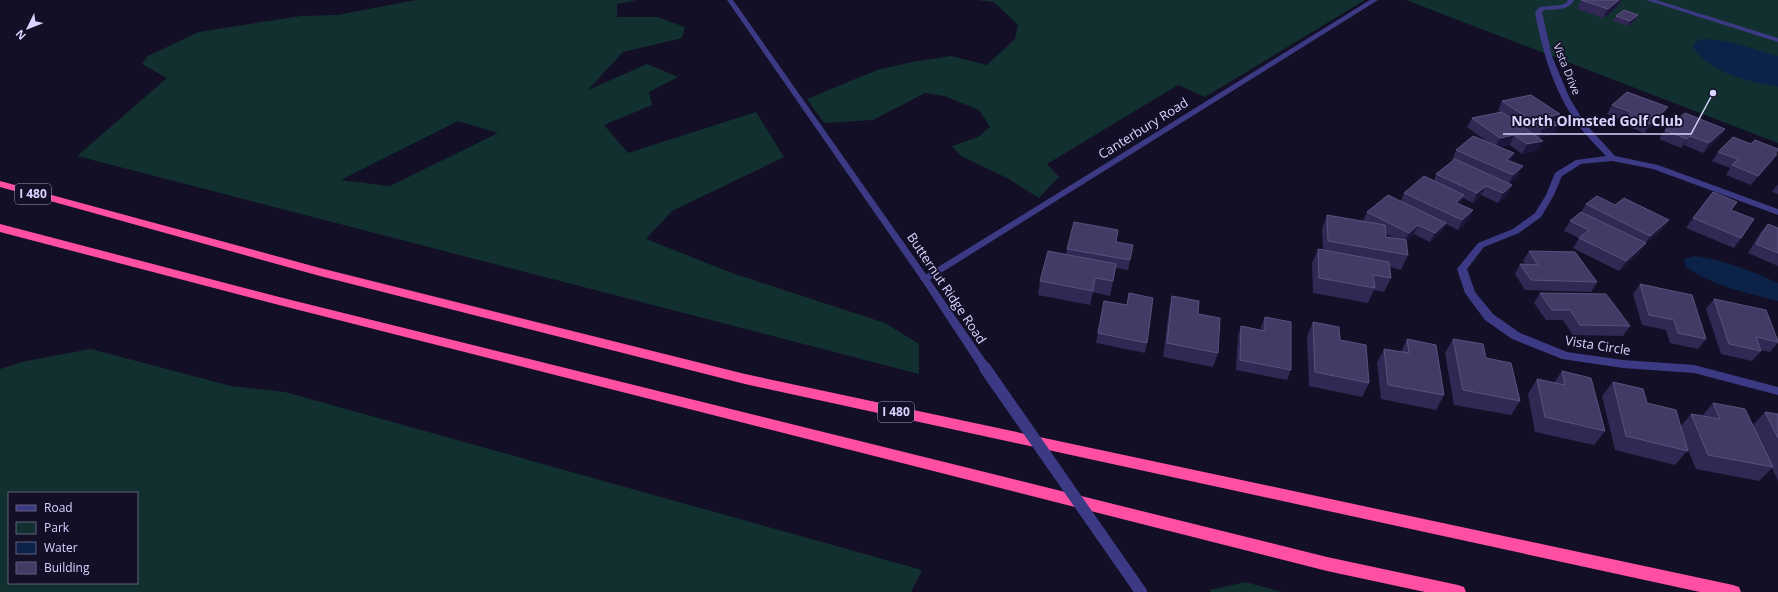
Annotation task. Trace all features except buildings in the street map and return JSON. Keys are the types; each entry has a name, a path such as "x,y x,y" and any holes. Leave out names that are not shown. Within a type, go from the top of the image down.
{"highway":[{"name":"I 480","path":"0,184 320,272 745,379 1733,592"},
{"path":"0,228 306,308 1288,554 1458,592"}],"street":[{"name":"Butternut Ridge Road","path":"730,0 925,279 984,368 1141,592"},
{"name":"Canterbury Road","path":"925,279 1375,0"},
{"path":"1537,0 1542,8 1562,7 1569,4 1571,0"},
{"path":"1649,0 1778,40"},
{"name":"Vista Drive","path":"1542,8 1538,12 1542,30 1553,68 1563,93 1582,124 1612,158"},
{"name":"Vista Circle","path":"1778,212 1655,167 1612,158 1580,162 1558,175 1550,195 1538,215 1516,231 1481,245 1462,269 1470,293 1489,317 1516,336 1566,356 1623,364 1694,369 1778,391"}],"green space":[{"path":"416,0 637,0 617,4 617,17 657,17 685,27 682,38 623,52 588,90 647,64 678,77 649,92 652,105 604,125 628,153 756,112 784,157 672,211 646,239 732,273 885,323 919,344 919,374 77,156 167,78 142,64 148,56 199,32 301,16 337,15","holes":["458,121 498,133 390,186 341,180"]},
{"path":"977,0 1365,0 1205,97 1178,85 1047,164 1059,177 1039,198 1009,179 961,156 952,146 978,137 990,127 979,110 944,96 925,93 873,120 824,123 807,99 877,70 912,62 951,56 987,65 1015,39 1018,25 994,2"},
{"path":"1406,0 1778,0 1778,143"},
{"path":"91,349 231,386 285,392 922,570 911,592 0,592 0,369 26,361"},
{"path":"1245,582 1282,592 1211,592 1210,590"}],"water":[{"path":"1702,39 1712,39 1740,45 1778,56 1778,87 1731,75 1709,64 1693,47 1695,42"},
{"path":"1695,256 1738,266 1778,283 1778,301 1730,288 1706,279 1685,266 1684,259"}],"place":[{"name":"North Olmsted Golf Club","path":"1713,93"}]}
